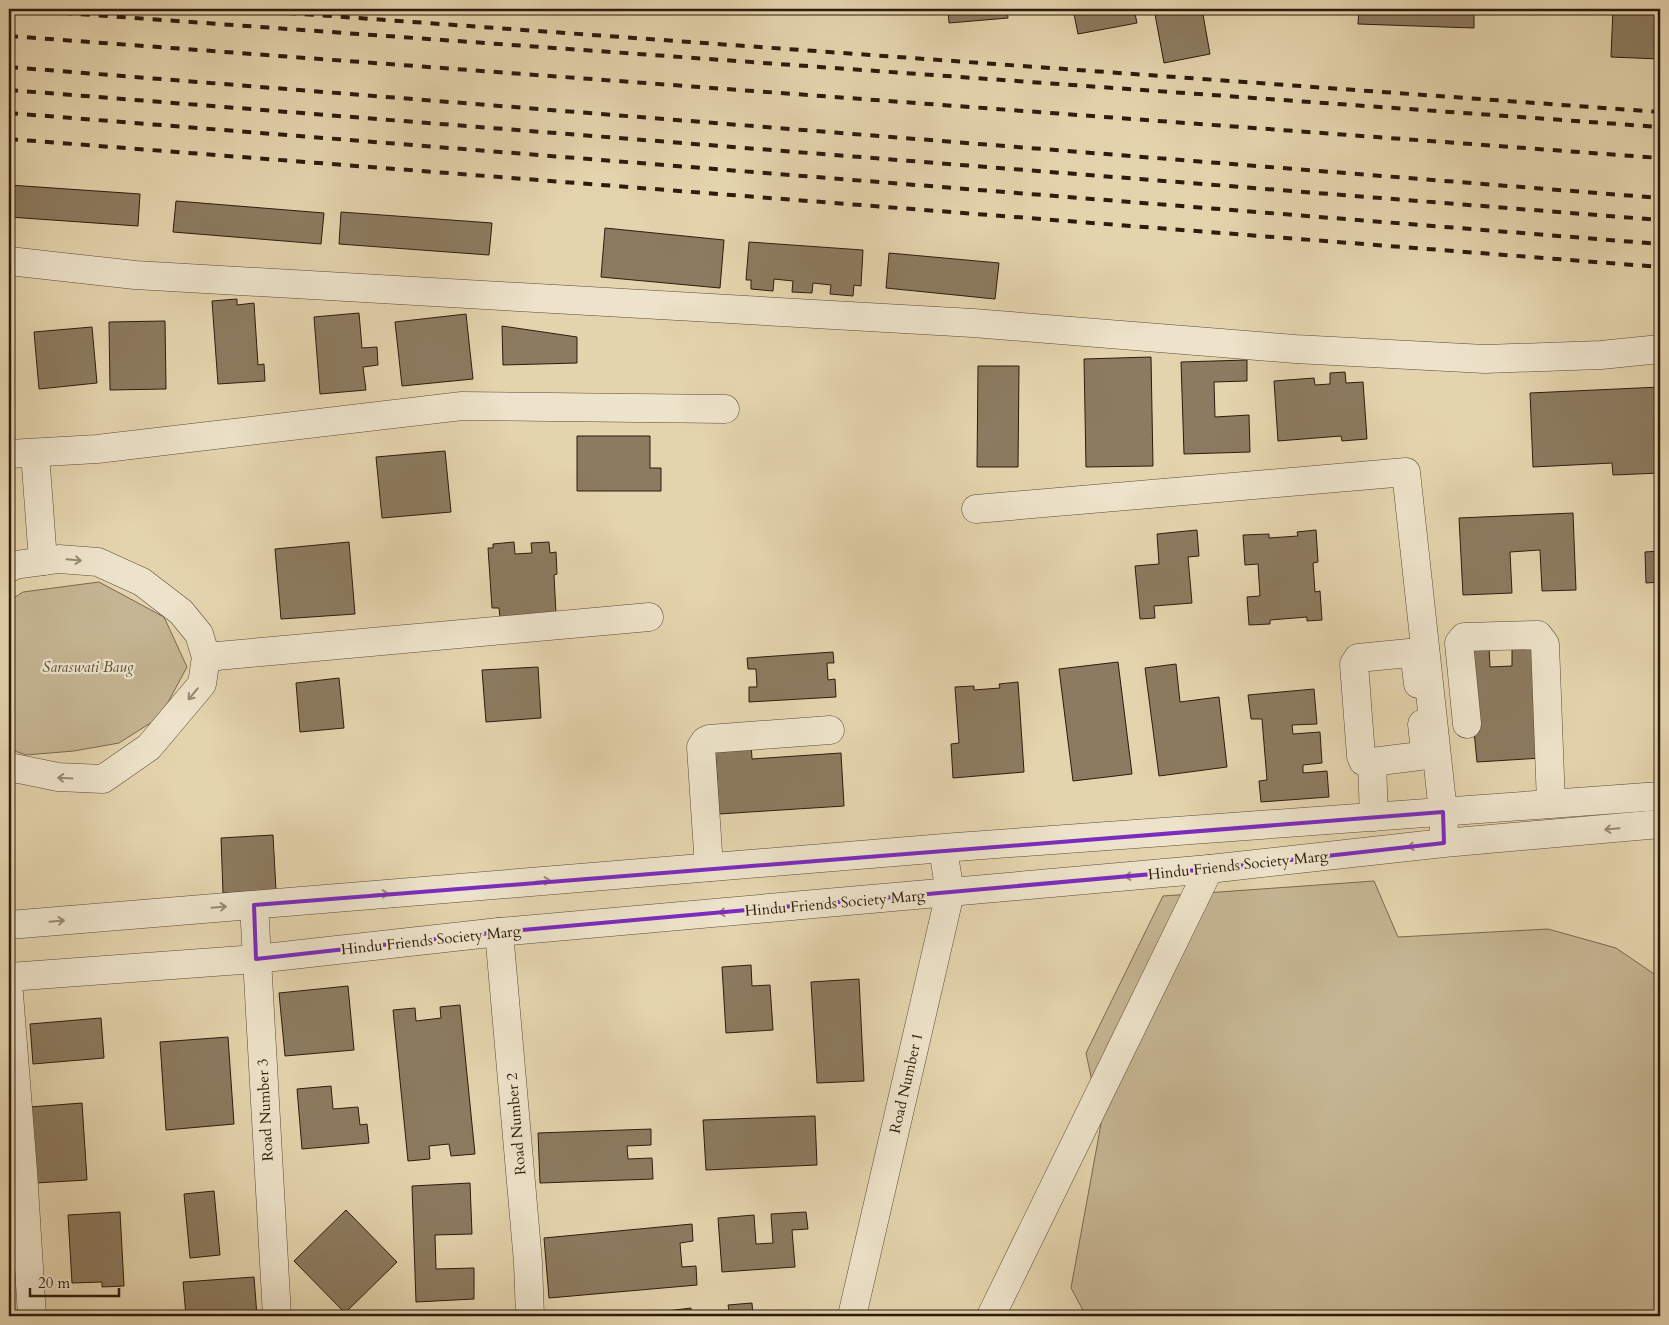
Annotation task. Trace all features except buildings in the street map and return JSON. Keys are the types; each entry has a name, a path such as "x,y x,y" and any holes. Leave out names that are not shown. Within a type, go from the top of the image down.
{"street":[{"path":"9,261 135,275 974,323 1295,349 1419,356 1495,359 1601,355 1660,349"},
{"path":"44,561 22,453 97,449 462,406 724,409"},
{"path":"976,509 1406,472 1443,812 1444,843"},
{"path":"9,568 16,565 59,559 98,562 142,582 181,612 199,634 206,657 202,684 149,747 103,779 58,777 9,767"},
{"path":"206,657 649,617"},
{"path":"1432,714 1466,718 1459,643 1464,637 1538,635 1545,644 1551,803"},
{"path":"1426,655 1460,652"},
{"path":"710,868 702,743 709,739 830,730"},
{"path":"1372,762 1374,817"},
{"path":"9,925 943,849 1660,796"},
{"name":"Hindu Friends Society Marg","path":"9,977 256,960 500,932 1209,869 1444,843 1660,824"},
{"name":"Road Number 1","path":"852,1316 950,893 943,849"},
{"path":"991,1316 1209,869"},
{"name":"Road Number 3","path":"254,904 277,1316"},
{"name":"Road Number 2","path":"500,932 528,1262 530,1316"},
{"path":"9,994 16,1172 32,1316"}],"highlighted area":[{"path":"1443,812 1444,843 1209,869 499,932 256,959 254,905"}],"green space":[{"name":"Saraswati Baug","path":"99,582 164,617 187,667 160,717 119,743 74,751 26,755 9,749 9,601 23,592"},
{"path":"1374,881 1398,937 1548,929 1616,948 1660,978 1660,1316 1086,1316 1071,1288 1101,1124 1086,1053 1163,896"}],"railway":[{"path":"9,9 1660,127"},
{"path":"233,9 1660,112"},
{"path":"9,36 1660,158"},
{"path":"9,67 1660,198"},
{"path":"9,90 1660,220"},
{"path":"9,113 1660,244"},
{"path":"9,139 1660,267"}]}
